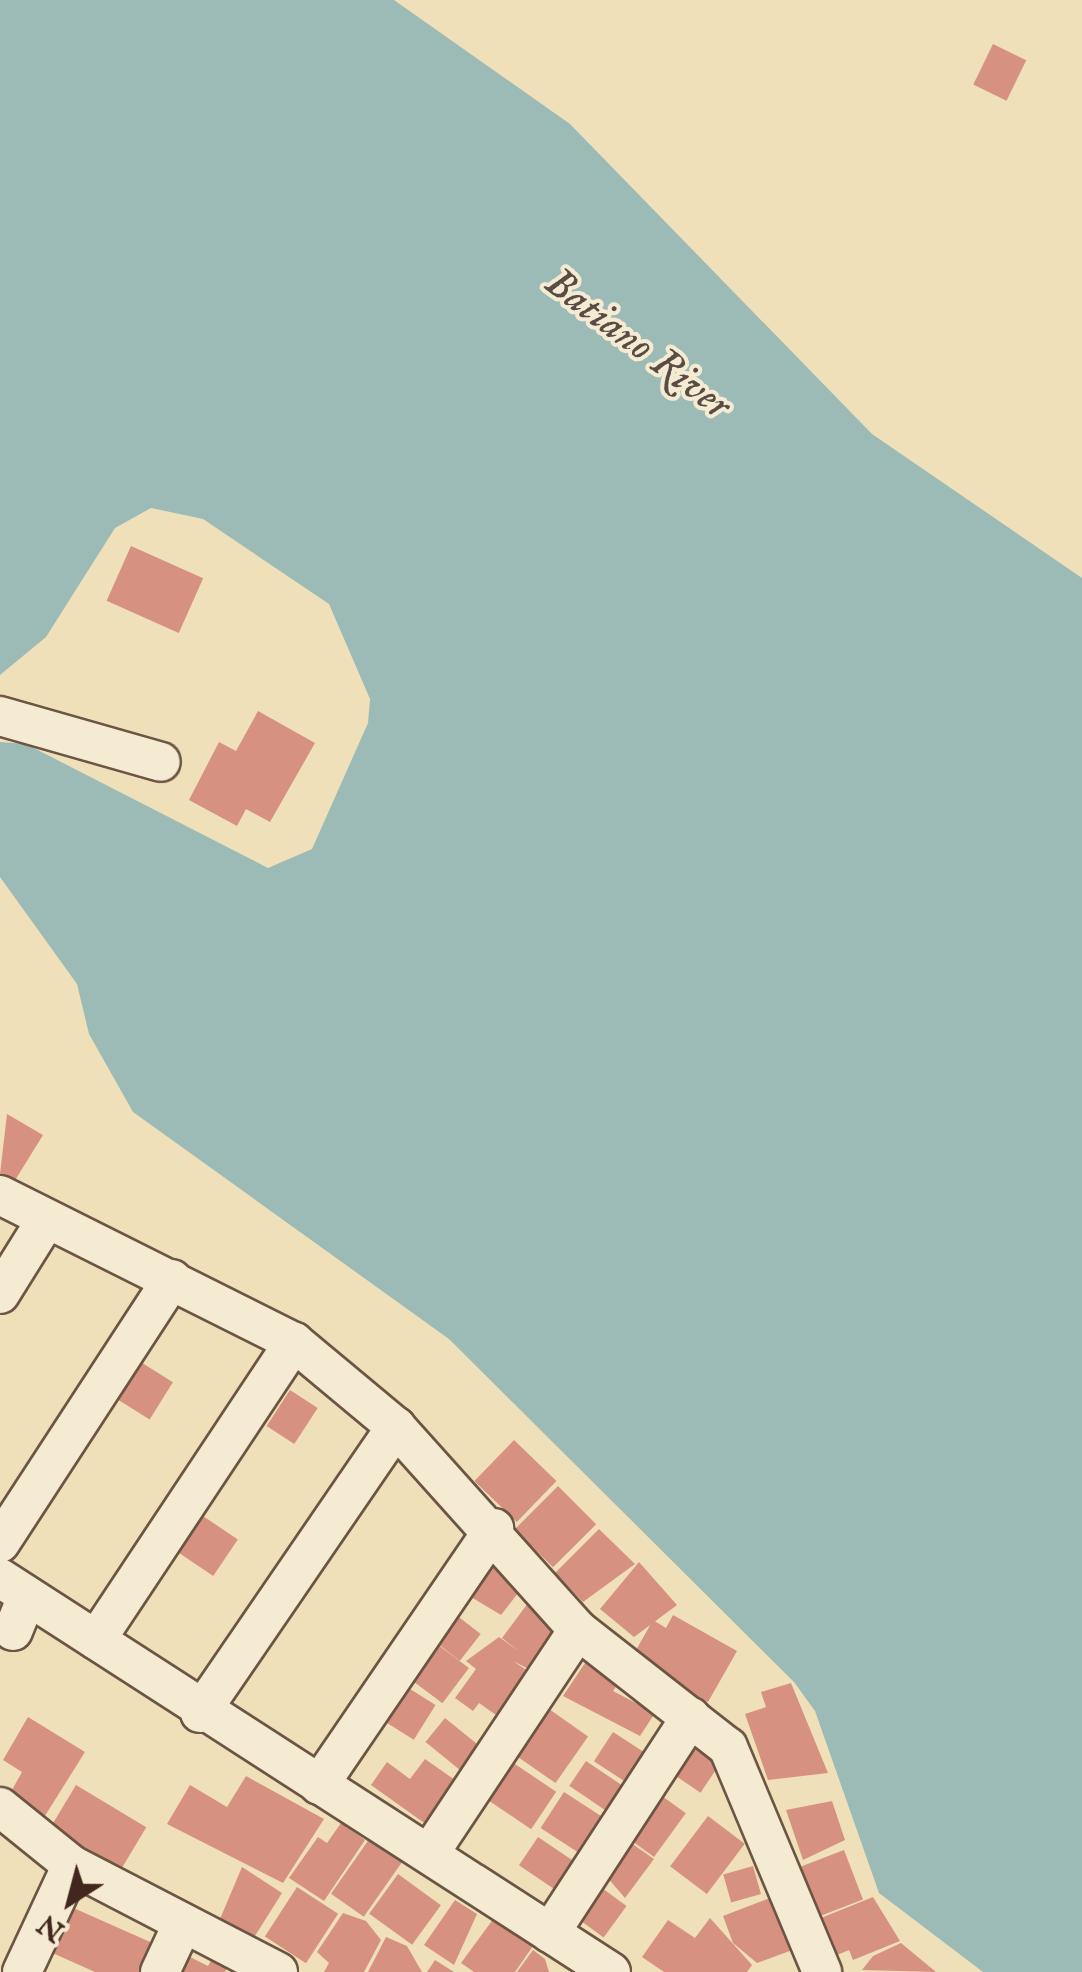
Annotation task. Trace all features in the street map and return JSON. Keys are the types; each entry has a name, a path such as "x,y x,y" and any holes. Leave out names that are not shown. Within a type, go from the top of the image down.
{"street":[{"path":"0,716 161,762"},
{"path":"0,1195 294,1342 396,1427 494,1528 578,1630 691,1718 736,1760 822,1972"},
{"path":"0,1294 46,1220"},
{"path":"0,1543 172,1279"},
{"path":"96,1640 294,1342"},
{"path":"200,1713 396,1427"},
{"path":"320,1785 494,1528"},
{"path":"13,1602 96,1640 200,1713 320,1785 611,1972"},
{"path":"429,1854 578,1630"},
{"path":"550,1934 691,1718"},
{"path":"0,1807 72,1865 278,1972"},
{"path":"22,1972 72,1865"},
{"path":"160,1972 183,1923"}],"water":[{"name":"Batiano River","path":"0,0 394,0 570,124 872,434 1082,578 1082,1972 983,1972 879,1893 815,1711 794,1682 449,1339 133,1112 89,1034 77,984 0,877 0,742 26,744 268,868 312,849 368,723 370,699 329,604 203,519 151,508 115,528 46,637 0,675"}],"building":[{"path":"993,44 1026,60 1007,101 973,84"},
{"path":"131,546 203,578 179,633 107,601"},
{"path":"258,711 315,743 270,822 246,809 237,826 189,800 219,742 236,751"},
{"path":"7,1114 43,1135 14,1182 0,1174"},
{"path":"139,1361 173,1382 150,1420 116,1398"},
{"path":"290,1390 318,1408 294,1444 267,1426"},
{"path":"514,1440 556,1481 517,1522 474,1481"},
{"path":"558,1486 596,1524 553,1567 515,1529"},
{"path":"203,1516 238,1539 213,1576 178,1552"},
{"path":"599,1529 635,1564 583,1602 555,1573"},
{"path":"485,1544 529,1579 501,1615 461,1591"},
{"path":"639,1562 677,1605 634,1637 600,1609"},
{"path":"531,1599 565,1637 538,1674 513,1661 538,1678 506,1722 479,1703 473,1711 455,1698 476,1669 466,1661 499,1637 520,1652 502,1638"},
{"path":"446,1607 481,1634 460,1661 425,1634"},
{"path":"673,1615 737,1651 708,1702 631,1659 653,1620 666,1628"},
{"path":"425,1635 469,1668 442,1703 399,1670"},
{"path":"593,1651 619,1682 613,1691 655,1713 640,1736 563,1696"},
{"path":"394,1679 436,1705 414,1740 372,1714"},
{"path":"791,1683 828,1773 768,1780 745,1714 766,1707 761,1692"},
{"path":"539,1702 588,1736 555,1783 506,1749"},
{"path":"28,1717 85,1752 43,1819 8,1797 22,1772 3,1760"},
{"path":"445,1718 491,1755 471,1779 425,1742"},
{"path":"613,1732 652,1757 633,1786 594,1761"},
{"path":"680,1739 719,1765 701,1793 662,1766"},
{"path":"425,1759 465,1787 434,1830 371,1785 387,1762 410,1779"},
{"path":"509,1760 556,1792 531,1829 484,1797"},
{"path":"586,1761 629,1790 612,1815 569,1786"},
{"path":"246,1776 324,1819 283,1883 167,1824 190,1785 227,1807"},
{"path":"76,1785 146,1827 121,1869 51,1827"},
{"path":"651,1788 686,1813 654,1857 619,1832"},
{"path":"564,1792 607,1820 583,1856 541,1828"},
{"path":"832,1801 845,1840 803,1860 786,1810"},
{"path":"708,1816 745,1844 707,1894 670,1866"},
{"path":"341,1823 365,1840 324,1901 289,1878 318,1837 327,1843"},
{"path":"621,1836 654,1859 625,1898 599,1868"},
{"path":"538,1837 579,1865 560,1893 519,1865"},
{"path":"370,1838 403,1861 364,1917 331,1894"},
{"path":"844,1850 863,1899 810,1920 791,1870"},
{"path":"753,1866 761,1894 731,1902 723,1875"},
{"path":"242,1867 282,1893 248,1947 217,1926"},
{"path":"398,1874 441,1905 412,1945 369,1914"},
{"path":"595,1883 627,1906 604,1937 572,1915"},
{"path":"297,1887 338,1914 306,1963 265,1936"},
{"path":"775,1896 795,1949 757,1963 733,1943 723,1916"},
{"path":"873,1897 900,1941 853,1960 849,1950 837,1955 821,1918"},
{"path":"455,1900 477,1914 454,1965 424,1945"},
{"path":"69,1906 157,1945 145,1972 95,1972 48,1951"},
{"path":"343,1913 366,1921 381,1940 364,1972 324,1972 329,1963 317,1952"},
{"path":"494,1918 533,1946 515,1972 474,1972 461,1963"},
{"path":"710,1918 752,1965 747,1972 664,1972 642,1957 668,1920 695,1938"},
{"path":"386,1937 407,1946 422,1972 368,1972"},
{"path":"901,1943 936,1972 862,1970 873,1956"},
{"path":"533,1950 545,1959 549,1972 517,1972"},
{"path":"216,1952 231,1960 225,1972 173,1972 182,1953 208,1966"},
{"path":"435,1960 454,1972 427,1972"}]}
